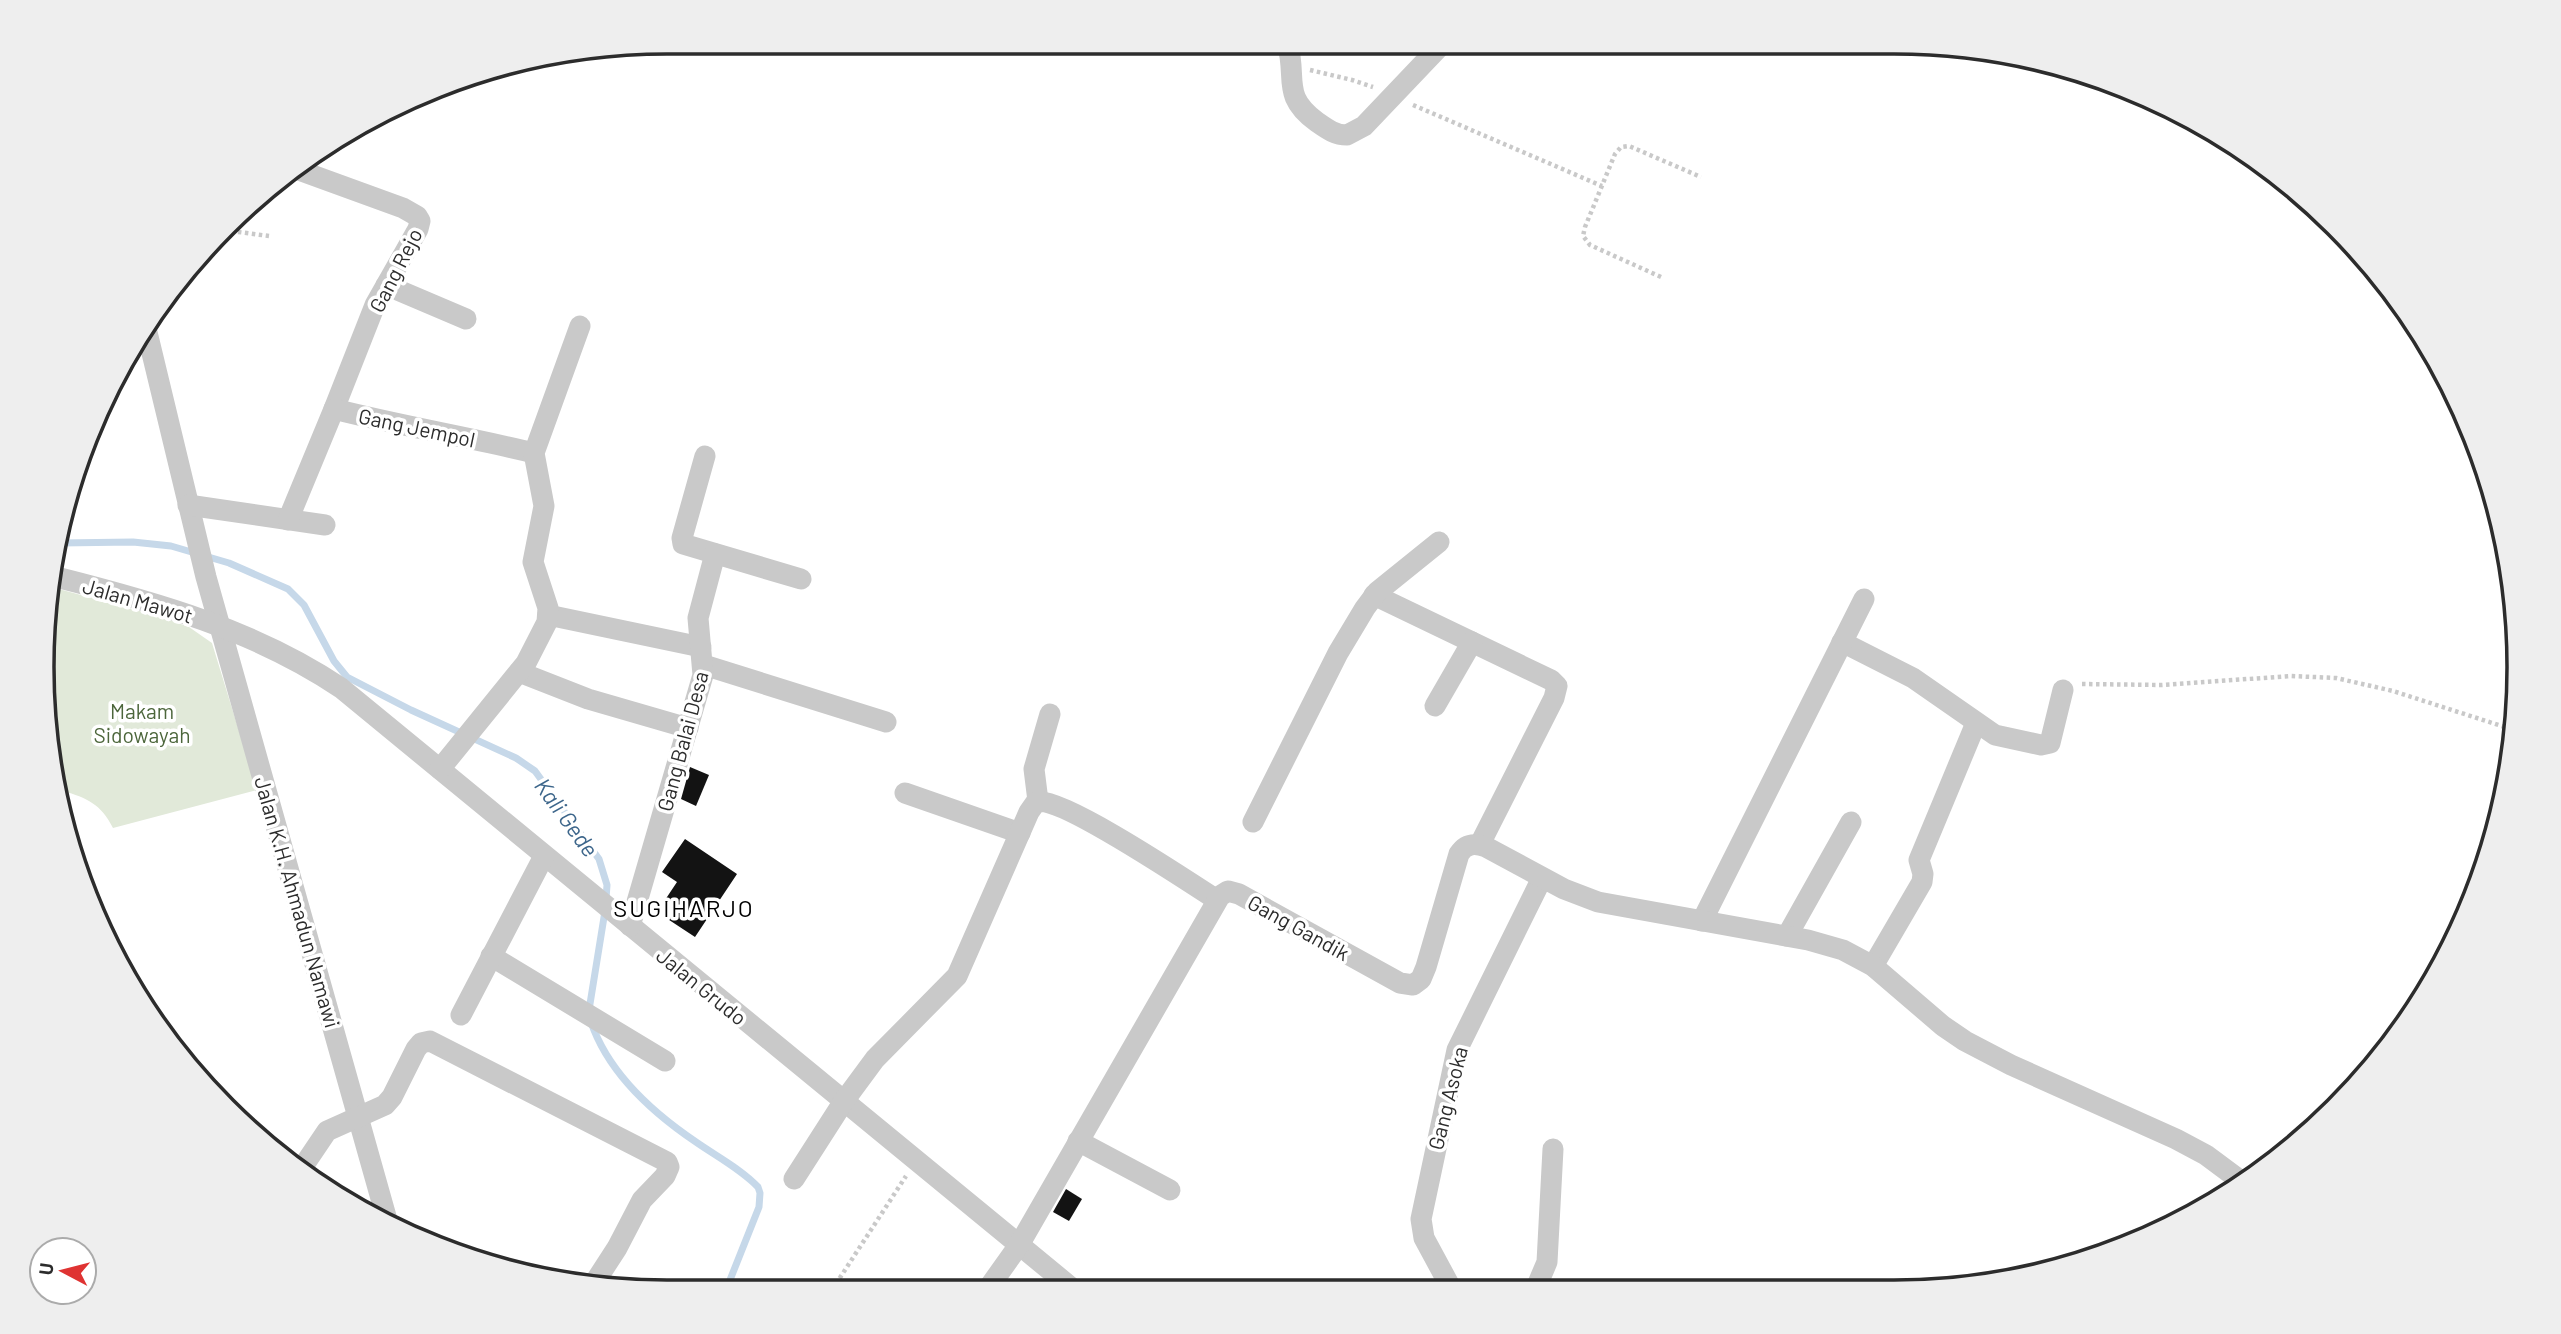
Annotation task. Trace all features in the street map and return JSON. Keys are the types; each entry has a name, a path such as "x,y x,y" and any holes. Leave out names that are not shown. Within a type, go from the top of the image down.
{"street":[{"path":"1288,54 1294,96 1301,108 1329,130 1341,135 1358,130 1432,54"},
{"name":"Gang Rejo","path":"306,173 377,198 419,217 419,226 376,304 334,409"},
{"path":"386,285 466,319"},
{"path":"440,769 519,671 540,639 548,615 533,562 544,506 534,453 580,326"},
{"name":"Jalan K.H. Ahmadun Namawi","path":"143,350 384,1211"},
{"name":"Gang Jempol","path":"288,520 334,409 399,426 461,435 534,453"},
{"path":"705,456 682,541 685,546 801,579"},
{"path":"190,512 325,525"},
{"path":"1253,822 1338,653 1374,596 1439,542"},
{"name":"Gang Balai Desa","path":"622,920 688,728 702,656 698,618 715,554"},
{"name":"Jalan Mawot","path":"61,578 219,625"},
{"path":"1374,596 1551,680 1557,686 1555,698 1480,844 1578,896 1598,902 1787,936 1843,950 1872,966 1965,1041 2011,1065 2176,1139 2206,1155 2234,1176"},
{"path":"1702,921 1864,599"},
{"path":"548,615 702,656 886,722"},
{"name":"Jalan Grudo","path":"219,625 302,664 330,681 1062,1280"},
{"path":"1435,706 1472,642"},
{"path":"1842,642 1913,678 2000,737 2041,745 2049,744 2053,739 2063,690"},
{"path":"519,671 597,701 688,728"},
{"path":"794,1179 844,1101 889,1044 957,976 1029,812 1038,801 1034,769 1050,714"},
{"path":"1872,966 1923,880 1919,860 1976,723"},
{"path":"905,793 1020,832"},
{"path":"1038,801 1048,802 1084,820 1217,900"},
{"path":"1787,936 1851,822"},
{"name":"Gang Gandik","path":"994,1280 1019,1245 1217,900 1228,891 1239,894 1400,984 1413,985 1421,979 1426,967 1459,853 1466,846 1480,844"},
{"path":"461,1015 544,856"},
{"name":"Gang Asoka","path":"1447,1280 1424,1238 1421,1219 1448,1080 1463,1035 1542,878"},
{"path":"491,956 665,1061"},
{"path":"306,1162 327,1131 382,1108 388,1102 416,1049 421,1043 430,1041 667,1162 668,1167 663,1179 642,1200 599,1276"},
{"path":"1078,1141 1170,1190"},
{"path":"1539,1280 1547,1262 1553,1149"}],"path":[{"path":"1290,66 1352,80 1601,186"},
{"path":"1661,277 1584,240 1583,232 1601,186 1618,150 1625,146 1701,177"},
{"path":"236,232 269,236"},
{"path":"2063,690 2067,684 2073,683 2150,685 2321,676 2351,680 2393,691 2504,727"},
{"path":"838,1280 916,1160"}],"green space":[{"name":"Makam Sidowayah","path":"59,589 162,617 189,627 212,643 257,790 113,828 104,813 79,796 67,792 59,747 54,667"}],"building":[{"path":"690,767 709,775 696,806 681,799"},
{"path":"685,839 737,874 695,937 657,912 677,882 662,872"},
{"path":"1066,1189 1082,1199 1069,1221 1053,1212"}],"waterway":[{"name":"Kali Gede","path":"67,543 133,542 171,546 229,563 288,589 304,605 334,661 347,677 516,758 535,771 599,859 607,885 606,899"},
{"name":"Kali Gede","path":"589,1010 605,911"},
{"name":"Kali Gede","path":"591,1022 620,1074 648,1104 680,1131 758,1187 759,1207 730,1280"}],"district":[{"name":"SUGIHARJO","path":"684,907"}]}
